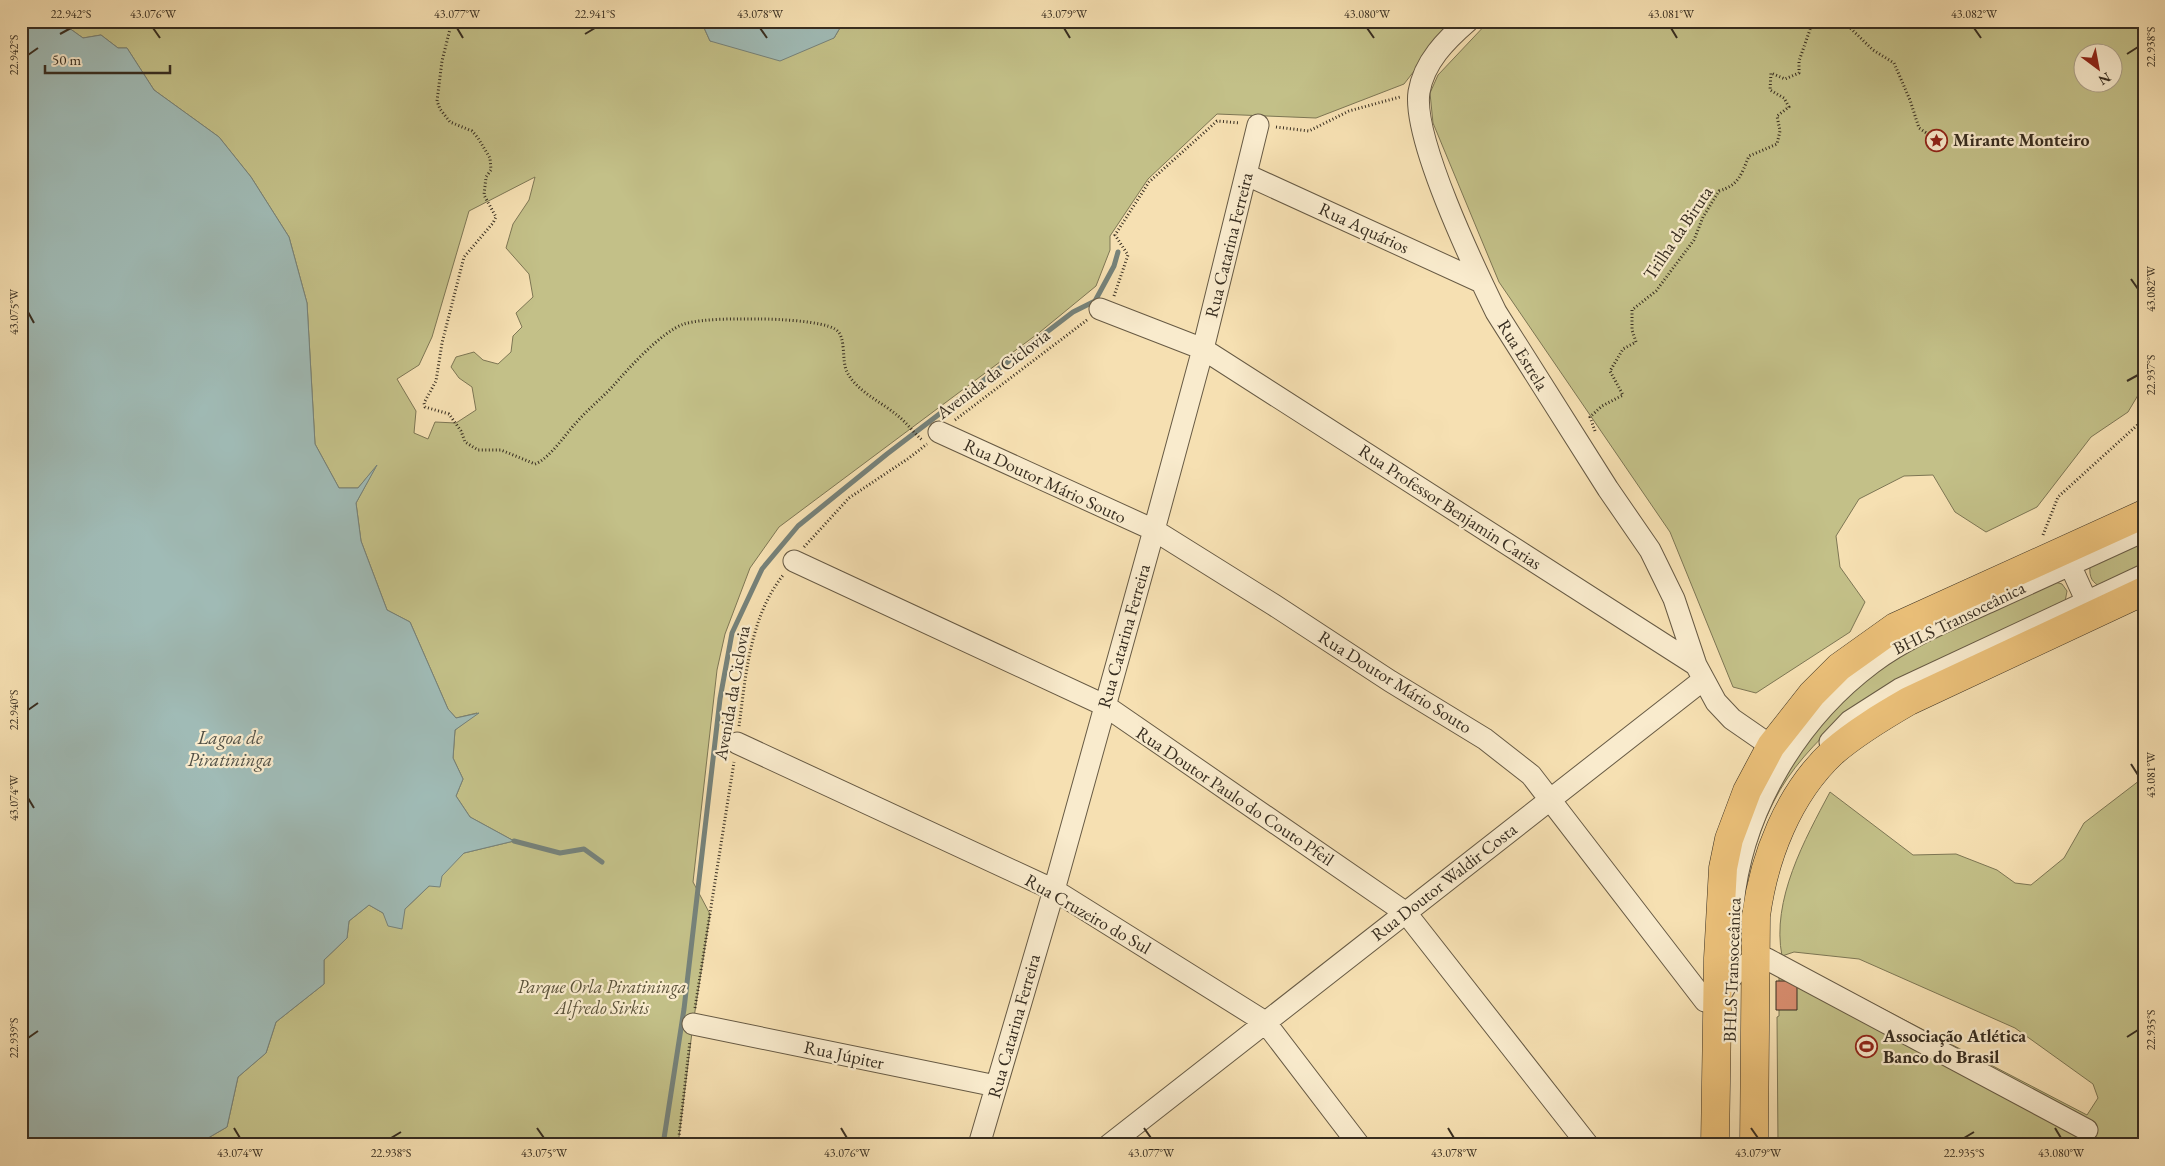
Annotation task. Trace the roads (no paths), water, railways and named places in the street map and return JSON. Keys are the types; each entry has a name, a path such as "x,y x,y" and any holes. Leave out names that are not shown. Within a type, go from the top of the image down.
{"main road":[{"path":"1754,1145 1736,976 1720,909 1725,859 1730,839 1747,791 1771,746 1812,694 1839,667 1895,627 2144,514"},
{"path":"1715,1145 1736,976 1756,916 1768,859 1786,817 1812,776 1833,752 1875,721 1910,701 2144,591"}],"street":[{"name":"Rua Estrela","path":"1468,21 1445,41 1430,63 1419,92 1421,122 1447,201 1481,282 1496,312 1608,489 1650,550 1674,599 1700,673"},
{"name":"Rua Catarina Ferreira","path":"979,1145 1054,890 1154,530 1203,349 1258,125"},
{"name":"Rua Aquários","path":"1247,175 1481,282"},
{"name":"Rua Professor Benjamin Carias","path":"1100,309 1203,349 1700,673"},
{"name":"Rua Doutor Mário Souto","path":"939,432 1154,530 1274,604 1390,681 1485,739 1531,774 1700,997 1710,1002 1736,976 1767,959 2086,1130"},
{"name":"BHLS Transoceânica","path":"1742,1145 1736,976 1730,936 1735,882 1746,840 1760,803 1786,754 1824,706 1872,663 1923,632 2144,531"},
{"name":"Rua Doutor Paulo do Couto Pfeil","path":"794,561 1104,706 1406,912 1588,1145"},
{"path":"2070,565 2087,602"},
{"name":"BHLS Transoceânica","path":"1728,1145 1736,976 1747,892 1755,858 1775,812 1804,767 1850,721 1900,689 2144,575"},
{"path":"1700,673 1724,712 1771,746"},
{"name":"Rua Doutor Waldir Costa","path":"1120,1142 1266,1022 1550,799 1700,673"},
{"name":"Rua Cruzeiro do Sul","path":"737,743 1054,890 1266,1022 1359,1145"},
{"name":"Rua Júpiter","path":"692,1024 996,1086"}],"water":[{"name":"Lagoa de Piratininga","path":"21,21 67,21 69,28 83,38 101,35 118,48 127,48 154,90 219,137 251,177 289,237 307,303 315,444 339,488 358,488 377,465 356,503 361,541 387,610 410,622 448,709 456,718 479,713 455,730 453,758 463,779 456,796 470,817 514,841 464,853 442,876 440,887 429,886 405,909 402,929 388,926 383,913 369,905 349,921 347,938 324,960 324,984 276,1022 266,1053 238,1077 227,1127 196,1145 21,1145"},
{"path":"701,21 844,21 834,38 780,61 710,41"}],"waterway":[{"path":"663,1145 684,1009 720,699 732,633 762,569 798,526 887,454 1073,312 1095,301 1114,266 1118,252"},
{"path":"514,841 560,853 584,849 602,862"}],"place":[{"name":"Mirante Monteiro","path":"1937,140"},
{"name":"Associação Atlética Banco do Brasil","path":"1867,1046"}],"park label":[{"name":"Parque Orla Piratininga Alfredo Sirkis","path":"602,998"}]}
